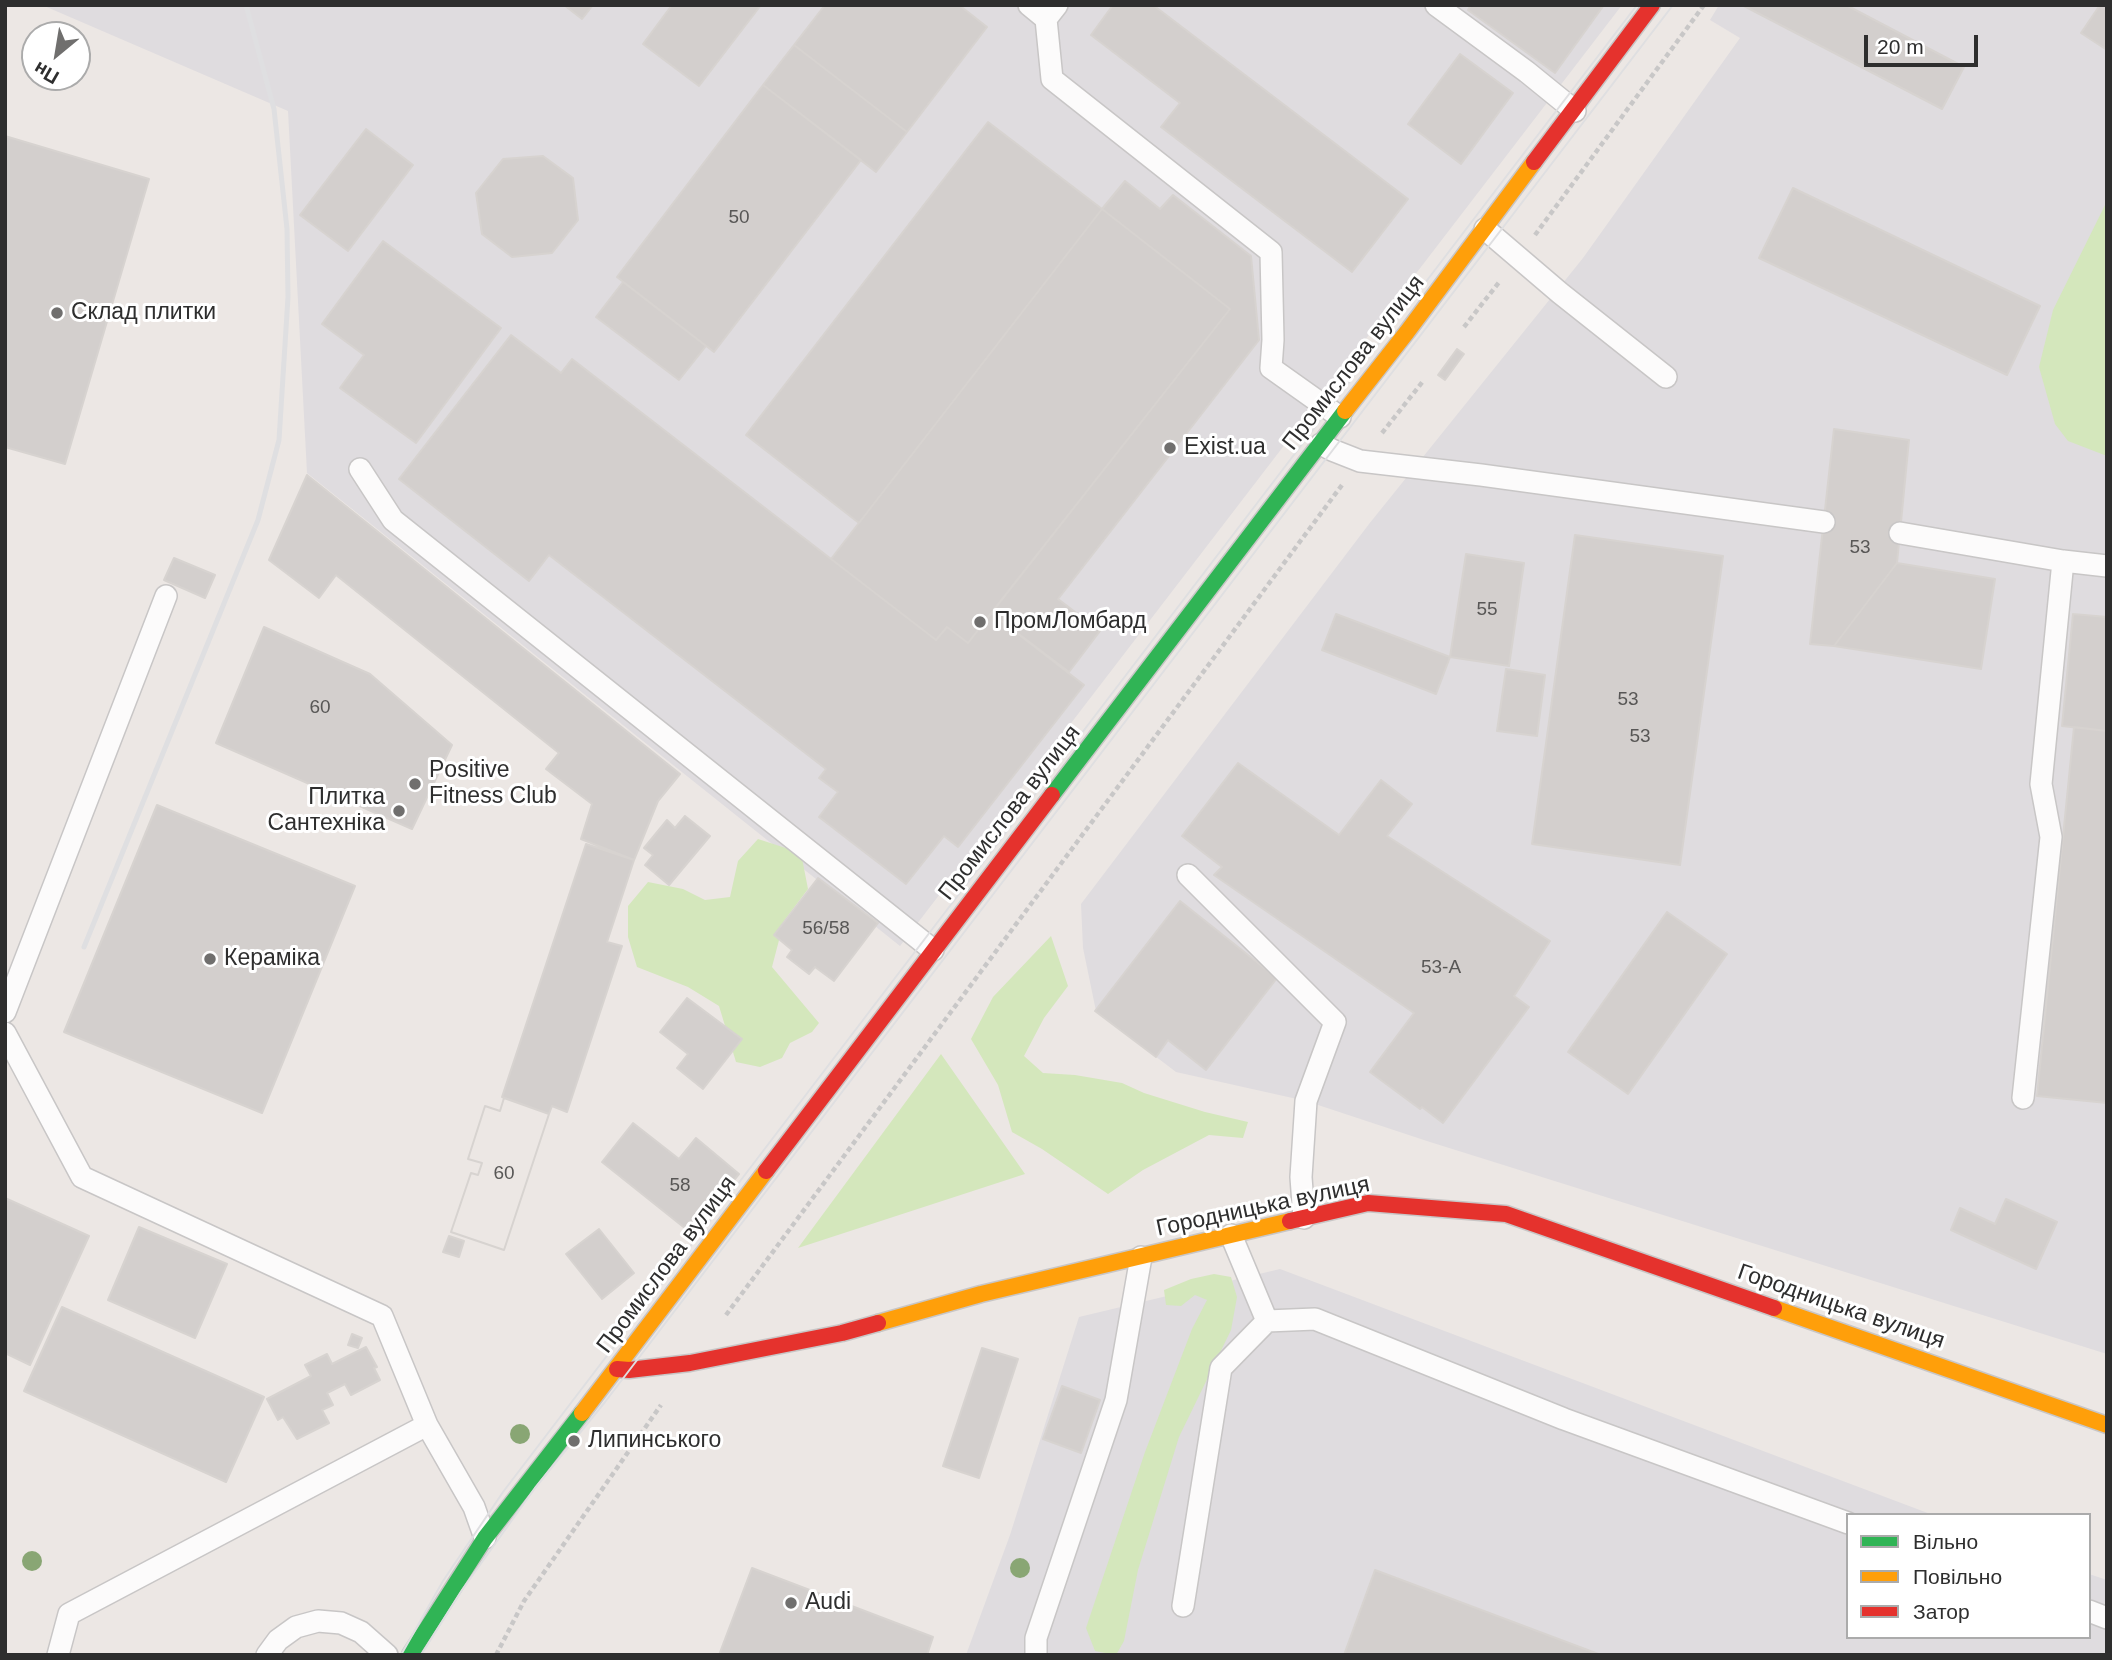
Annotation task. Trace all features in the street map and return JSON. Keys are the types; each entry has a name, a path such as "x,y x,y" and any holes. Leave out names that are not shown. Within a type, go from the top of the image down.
{"main road":[{"name":"Промислова вулиця","path":"410,1655 485,1538 617,1369 933,950 1575,111 1652,5"},
{"name":"Городницька вулиця","path":"617,1369 690,1363 842,1333 981,1294 1368,1203 1506,1213 2107,1425"}],"lane":[{"path":"1029,5 1052,12 1052,79 1271,252 1271,368 1340,417"},
{"path":"1436,5 1575,111"},
{"path":"1485,229 1666,377"},
{"path":"1321,443 1360,461 1824,522"},
{"path":"360,469 393,520 933,950"},
{"path":"1900,533 2107,566"},
{"path":"2022,1098 2051,836 2041,784 2063,561"},
{"path":"5,1012 166,596"},
{"path":"1188,875 1335,1022 1306,1101 1301,1177 1304,1218"},
{"path":"5,1033 82,1177 382,1316 427,1425 474,1507 485,1538"},
{"path":"1231,1235 1267,1321"},
{"path":"1036,1655 1036,1638 1116,1400 1141,1257"},
{"path":"1183,1606 1221,1368 1267,1321 1315,1319 1564,1419 1846,1522"},
{"path":"58,1655 69,1614 427,1425"},
{"path":"268,1655 278,1640 296,1627 318,1621 341,1623 361,1632 387,1655"}],"path":[{"path":"1464,327 1704,5"},
{"path":"723,1319 1360,461 1424,380"},
{"path":"496,1655 524,1601 690,1363"}],"shaded area":[{"path":"42,5 1622,5 900,946 307,473 288,111 91,26 91,21 79,21"},
{"path":"1719,5 2107,5 2107,1354 1306,1101 1176,1072 1096,1011 1083,948 1081,904 1369,524 1583,258 1740,38 1710,20"},
{"path":"1280,1269 1928,1513 1846,1513 1846,1639 2091,1639 2091,1575 2107,1580 2107,1655 966,1655 1010,1535 1079,1317"}],"green space":[{"path":"2107,201 2107,456 2068,441 2055,424 2039,367 2053,310"},
{"path":"758,839 801,853 808,889 784,921 772,967 819,1023 812,1032 790,1043 782,1058 760,1067 736,1062 719,1006 688,987 637,967 628,937 628,906 648,882 683,889 705,900 730,897 738,861"},
{"path":"1051,936 1068,986 1044,1018 1024,1056 1043,1073 1122,1083 1144,1093 1205,1112 1248,1122 1243,1138 1209,1135 1143,1170 1108,1194 1012,1132 998,1085 971,1039 993,997"},
{"path":"941,1054 1025,1174 798,1248"},
{"path":"1214,1274 1231,1277 1237,1297 1231,1330 1179,1437 1138,1570 1124,1641 1116,1655 1095,1651 1086,1628 1145,1452 1192,1329 1207,1300 1195,1295 1181,1306 1166,1305 1164,1290 1191,1279"}],"building":[{"path":"564,5 593,5 582,19"},
{"path":"672,5 761,5 699,86 643,44"},
{"path":"825,5 959,5 987,27 907,132 794,45"},
{"path":"1113,5 1153,5 1408,199 1352,272 1161,127 1180,103 1091,35"},
{"path":"1471,5 1604,5 1555,73 1468,10"},
{"path":"1742,5 1846,5 1964,67 1942,109"},
{"path":"2100,5 2107,5 2107,50 2081,33"},
{"path":"794,45 907,132 876,172 763,85"},
{"path":"1460,54 1513,93 1461,164 1408,124"},
{"path":"763,85 861,160 714,352 617,277"},
{"path":"988,122 1102,209 859,523 746,435"},
{"path":"366,129 413,165 348,251 300,215"},
{"name":"Склад плитки","path":"5,136 149,179 65,464 5,447"},
{"path":"543,156 573,178 578,220 552,253 512,257 482,234 476,193 503,159"},
{"path":"1125,181 1160,209 1173,195 1251,256 1259,340 1058,599 1100,631 1069,672 991,613 1230,309 1102,209"},
{"path":"1793,188 2040,306 2007,375 1759,258"},
{"path":"1102,209 1230,309 968,643 947,627 936,640 831,559"},
{"path":"383,241 501,328 416,443 340,388 364,355 322,324"},
{"path":"623,282 706,346 679,380 596,317"},
{"path":"511,335 561,373 572,359 936,640 947,627 968,643 991,613 1084,685 958,847 944,836 906,884 819,817 838,792 819,778 826,769 549,555 529,581 399,479"},
{"path":"1457,349 1464,354 1445,380 1438,375"},
{"path":"1834,429 1909,440 1897,563 1834,646 1810,644"},
{"path":"307,475 680,774 658,801 634,860 581,839 592,804 546,769 559,753 336,575 319,598 269,560"},
{"path":"1575,535 1723,556 1680,865 1532,844"},
{"path":"1466,554 1524,563 1509,666 1450,657"},
{"path":"174,558 215,575 205,598 164,580"},
{"path":"1897,563 1995,579 1981,669 1834,646"},
{"path":"1336,614 1450,657 1436,694 1322,650"},
{"path":"2073,614 2107,617 2107,731 2062,726"},
{"path":"264,627 370,674 452,745 412,829 216,743"},
{"path":"1506,669 1545,675 1537,736 1497,731"},
{"path":"2074,727 2107,731 2107,1103 2037,1096"},
{"path":"1238,763 1339,835 1381,780 1412,804 1387,836 1550,941 1514,996 1529,1007 1443,1123 1370,1072 1414,1013 1214,875 1222,867 1182,836"},
{"path":"157,805 355,886 262,1113 64,1032"},
{"path":"685,816 710,836 669,885 645,865 653,855 644,848 667,820 675,828"},
{"path":"586,844 634,860 607,942 622,946 567,1112 552,1106 549,1114 502,1097"},
{"path":"818,878 878,923 834,981 815,967 809,974 787,957 792,950 774,935"},
{"path":"1180,901 1277,978 1206,1070 1168,1040 1156,1057 1095,1011"},
{"path":"1667,912 1727,954 1628,1094 1568,1052"},
{"path":"687,998 742,1039 703,1089 677,1068 688,1054 660,1032"},
{"path":"504,1098 549,1114 504,1250 451,1232 471,1173 478,1175 482,1163 468,1159 485,1106 500,1111"},
{"path":"504,1098 549,1114 504,1250 451,1232 471,1173 478,1175 482,1163 468,1159 485,1106 500,1111"},
{"path":"633,1123 679,1159 696,1138 739,1174 691,1233 602,1162"},
{"path":"5,1198 89,1236 30,1365 5,1353"},
{"path":"2006,1199 2057,1222 2036,1269 1951,1230 1960,1208 1995,1224"},
{"path":"139,1227 227,1264 195,1338 108,1300"},
{"path":"599,1229 634,1273 602,1299 566,1254"},
{"path":"449,1236 464,1241 459,1257 443,1252"},
{"path":"62,1307 264,1397 226,1482 24,1391"},
{"path":"352,1334 362,1338 358,1348 348,1345"},
{"path":"366,1347 377,1367 374,1368 380,1380 351,1395 345,1384 327,1393 333,1405 322,1410 329,1423 297,1439 283,1417 278,1420 267,1399 311,1376 305,1365 327,1354 332,1364"},
{"path":"982,1348 1018,1359 979,1478 943,1466"},
{"path":"1062,1386 1100,1400 1081,1453 1043,1439"},
{"name":"Audi","path":"752,1568 933,1637 927,1655 719,1655"},
{"path":"1375,1570 1601,1655 1344,1655"}],"tram line":[{"path":"401,1655 443,1581 503,1492 1637,5"},
{"path":"421,1655 462,1590 535,1488 605,1402 1673,5"}],"railway":[{"path":"84,947 258,520 279,440 288,297 287,229 274,109 246,5"}],"traffic: fast":[{"path":"1052,795 1345,411"},
{"path":"410,1655 485,1538 582,1413"}],"traffic: slow":[{"path":"1345,411 1534,162"},
{"path":"582,1413 766,1171"},
{"path":"878,1323 981,1294 1290,1221"},
{"path":"1774,1308 2107,1425"}],"traffic: jam":[{"path":"1534,162 1652,5"},
{"path":"766,1171 1052,795"},
{"path":"1290,1221 1368,1203 1506,1214 1774,1308"},
{"path":"617,1369 690,1363 842,1333 878,1323"}],"place":[{"name":"Склад плитки","path":"57,313"},
{"name":"Exist.ua","path":"1170,448"},
{"name":"ПромЛомбард","path":"980,622"},
{"name":"Positive Fitness Club","path":"415,784"},
{"name":"Плитка Сантехніка","path":"399,811"},
{"name":"Кераміка","path":"210,959"},
{"name":"Липинського","path":"574,1441"},
{"name":"Audi","path":"791,1603"}]}
